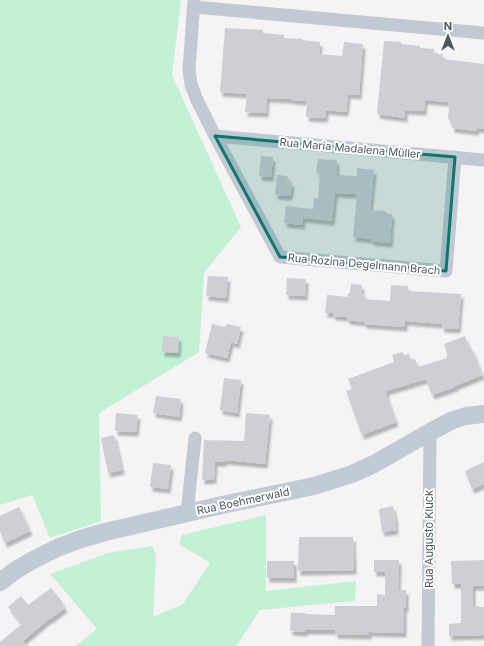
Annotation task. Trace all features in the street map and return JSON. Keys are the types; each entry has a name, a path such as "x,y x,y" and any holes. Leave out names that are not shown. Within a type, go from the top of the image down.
{"main road":[{"name":"Rua Boehmerwald","path":"0,582 33,560 57,548 81,539 105,532 314,486 352,474 374,464 453,420 466,416 484,414"}],"street":[{"path":"216,136 196,98 191,84 189,70 194,4 484,33"},
{"name":"Rua Rozina Degelmann Brach","path":"216,136 280,257 446,271 455,157"},
{"name":"Rua Maria Madalena Müller","path":"216,136 484,160"},
{"name":"Rua Augusto Kluck","path":"428,646 430,432"},
{"path":"187,514 195,438"}],"highlighted area":[{"path":"215,136 455,157 446,271 280,257"}],"green space":[{"path":"0,0 181,0 172,75 241,227 204,273 199,352 99,413 101,521 50,538 32,495 0,505"},
{"path":"266,515 266,591 356,581 355,601 260,610 237,646 75,646 97,629 50,574 108,553 152,546 156,554 153,617 183,604 210,563 179,544 182,535"}],"building":[{"path":"225,28 263,30 263,33 284,35 284,38 320,42 319,54 342,56 344,42 363,44 359,95 348,94 346,112 326,110 325,118 306,117 307,101 291,99 267,98 266,113 245,112 247,94 220,92"},
{"path":"384,41 401,42 401,44 434,49 434,53 443,54 442,59 484,64 484,129 477,128 476,131 452,128 452,124 448,118 448,102 425,100 424,111 405,110 405,118 377,114"},
{"path":"261,156 273,157 271,177 259,176"},
{"path":"318,159 337,160 336,175 357,176 357,168 374,170 370,210 386,211 386,213 392,214 390,243 353,237 357,195 355,194 335,193 332,221 303,218 302,225 284,223 286,206 313,209 314,198 318,199 320,173 316,173"},
{"path":"277,175 288,176 287,181 292,182 290,196 275,195"},
{"path":"208,276 228,277 226,298 206,296"},
{"path":"287,278 306,279 305,296 286,295"},
{"path":"351,284 362,285 361,293 364,293 363,299 390,301 391,285 408,286 408,291 461,294 458,329 442,328 442,324 405,321 405,327 364,324 364,322 347,320 347,317 333,316 333,313 325,313 327,295 348,297"},
{"path":"212,324 225,327 226,324 228,324 241,327 237,344 231,342 227,358 205,353"},
{"path":"163,336 179,337 178,353 162,352"},
{"path":"465,336 482,375 432,395 426,379 386,391 396,422 362,435 346,391 352,389 348,379 394,362 392,355 403,352 404,355 409,354 411,360 415,359 418,367 447,358 446,356 448,356 444,344"},
{"path":"224,378 241,380 237,413 220,410"},
{"path":"156,396 181,399 179,417 153,413"},
{"path":"116,413 138,415 136,432 115,431"},
{"path":"246,413 270,415 265,464 225,460 224,462 215,462 214,479 202,480 204,440 244,441"},
{"path":"114,435 122,470 108,473 101,438"},
{"path":"484,462 484,484 472,489 465,471"},
{"path":"153,463 171,465 168,489 150,487"},
{"path":"393,506 396,530 382,532 379,509"},
{"path":"19,507 30,531 5,543 0,531 0,516"},
{"path":"299,537 353,537 354,570 298,571"},
{"path":"374,560 399,560 398,590 406,590 404,633 369,632 369,635 335,634 335,630 305,630 305,632 290,631 291,613 335,615 335,606 377,606 377,594 385,595 385,572 374,572"},
{"path":"484,560 484,586 473,586 473,606 484,607 484,635 449,636 449,624 461,623 461,584 452,584 451,561"},
{"path":"267,561 294,561 294,578 267,578"},
{"path":"51,588 63,603 62,604 65,608 49,619 23,641 27,646 0,646 0,642 22,624 8,607 21,596 28,605"}]}
